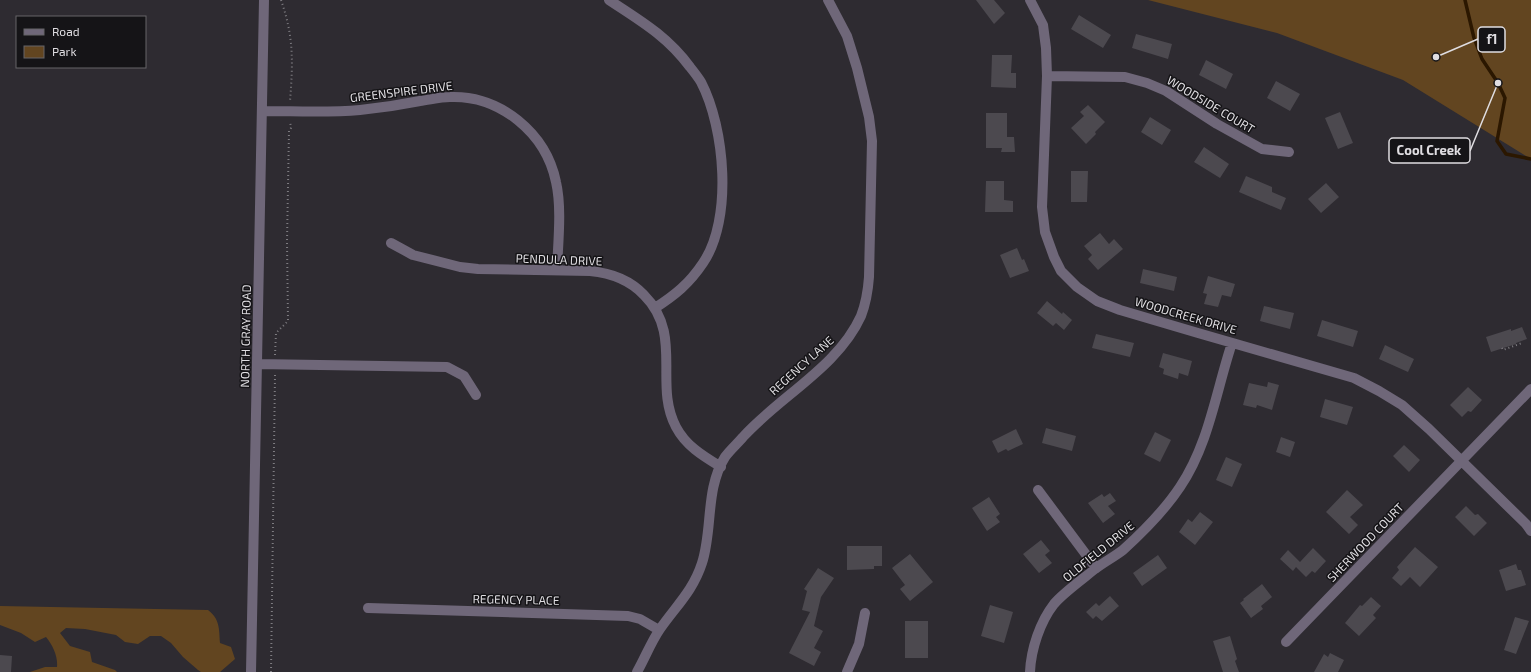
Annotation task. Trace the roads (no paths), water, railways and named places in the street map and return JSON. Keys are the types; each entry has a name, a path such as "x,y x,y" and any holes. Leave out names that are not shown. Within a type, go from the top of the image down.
{"street":[{"name":"NORTH GRAY ROAD","path":"250,672 263,111 264,0"},
{"path":"609,0 656,31 681,56 700,82 712,109 718,133 722,160 721,199 719,224 712,246 704,262 691,279 678,293 655,308"},
{"name":"REGENCY LANE","path":"637,672 659,630 690,590 702,562 706,547 711,496 725,457 750,430 844,344 861,315 867,297 872,193 872,142 857,68 846,36 828,0"},
{"name":"WOODCREEK DRIVE","path":"1030,0 1043,26 1046,48 1047,76 1042,207 1045,232 1061,271 1077,287 1097,301 1120,310 1354,378 1379,391 1402,405 1429,429 1526,524 1531,532"},
{"name":"WOODSIDE COURT","path":"1047,76 1119,77 1147,83 1166,91 1224,128 1262,149 1289,152"},
{"name":"GREENSPIRE DRIVE","path":"263,111 326,113 379,108 449,97 470,98 487,102 510,114 525,126 536,138 545,150 551,165 556,183 558,204 557,270"},
{"name":"PENDULA DRIVE","path":"391,243 413,255 460,267 478,269 590,271 618,276 638,289 655,308 663,325 666,338 668,405 676,427 697,452 721,467"},
{"name":"OLDFIELD DRIVE","path":"1030,672 1033,652 1041,627 1054,604 1096,568 1121,551 1141,533 1164,509 1181,486 1198,453 1206,433 1232,342"},
{"path":"257,364 447,367 464,376 476,395"},
{"name":"SHERWOOD COURT","path":"1286,642 1531,389"},
{"path":"1038,490 1096,568"},
{"name":"REGENCY PLACE","path":"368,608 628,616 640,619 659,630"},
{"path":"847,672 859,644 865,613"}],"waterway":[{"path":"1465,0 1474,38 1482,59 1498,83 1505,98 1497,141 1506,154 1531,159"}],"place":[{"name":"f1","path":"1436,57"},
{"name":"Cool Creek","path":"1498,83"}]}
